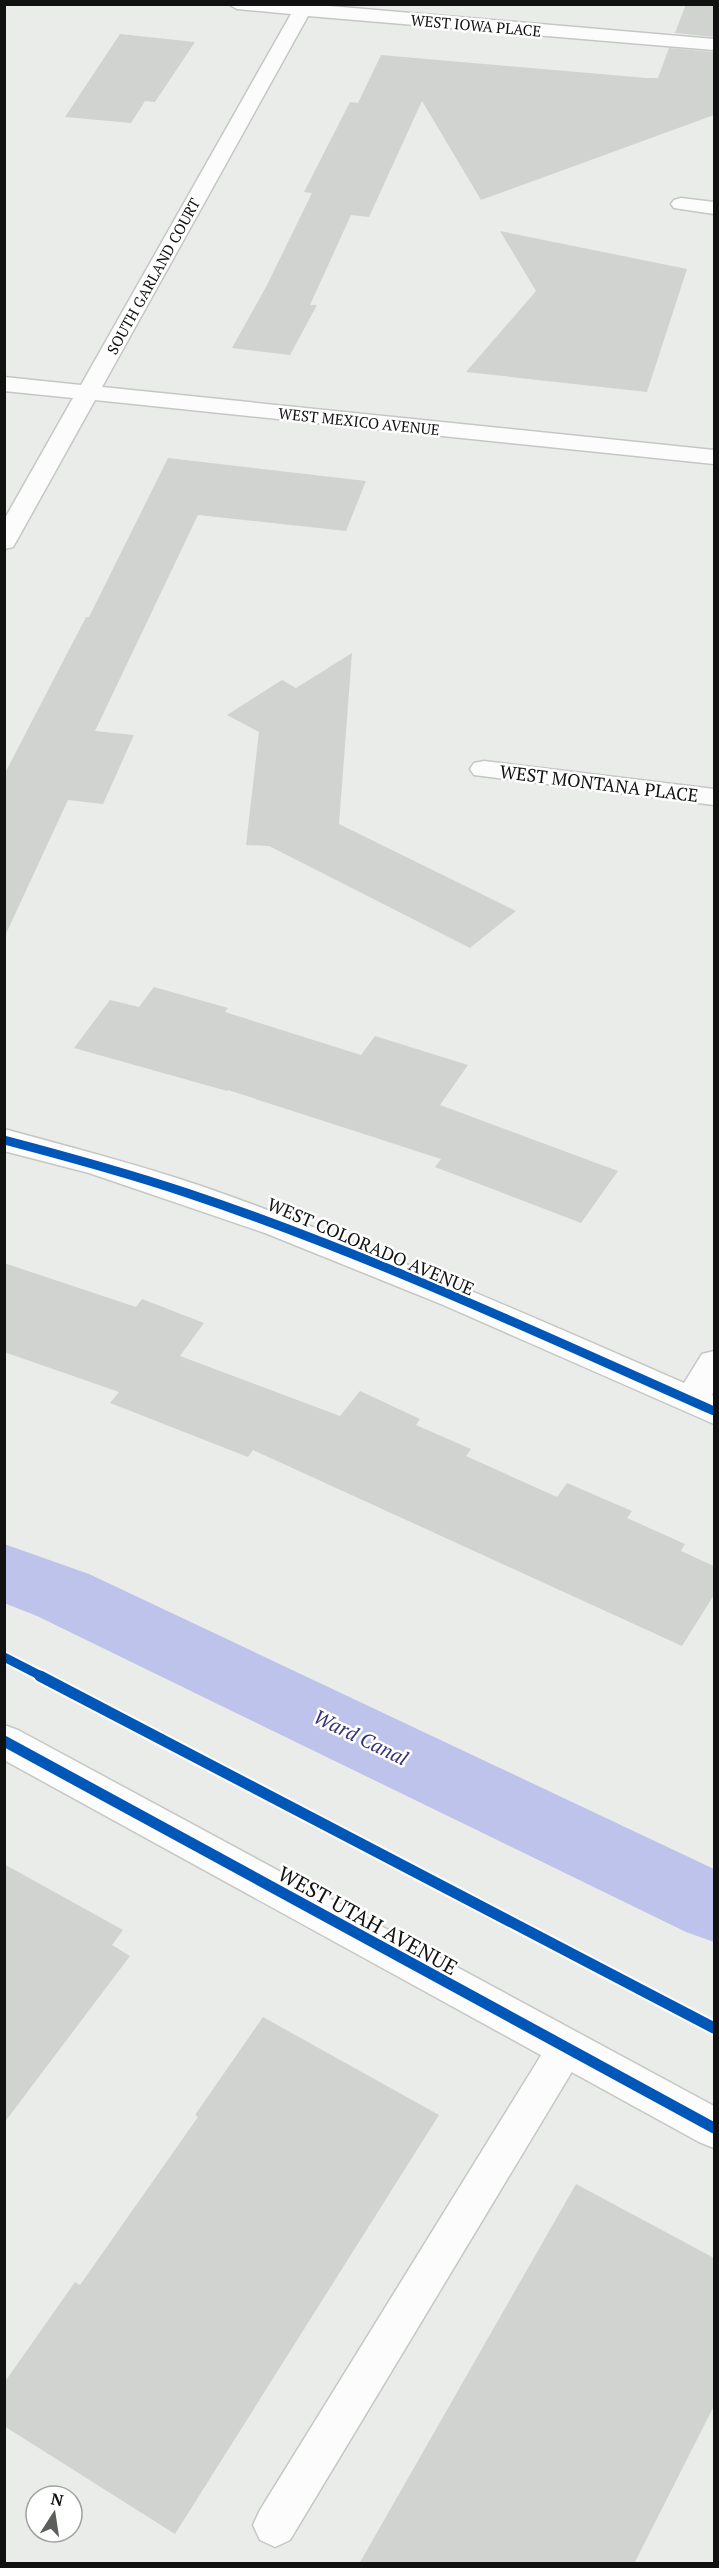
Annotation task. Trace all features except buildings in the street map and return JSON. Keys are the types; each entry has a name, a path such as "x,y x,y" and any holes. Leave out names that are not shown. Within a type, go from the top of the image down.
{"street":[{"name":"WEST IOWA PLACE","path":"237,4 714,45"},
{"name":"SOUTH GARLAND COURT","path":"4,543 302,10"},
{"path":"681,204 714,208"},
{"name":"WEST MEXICO AVENUE","path":"4,384 714,457"},
{"name":"WEST MONTANA PLACE","path":"483,769 714,797"},
{"name":"WEST COLORADO AVENUE","path":"4,1140 154,1180 281,1224 703,1406"},
{"path":"703,1406 714,1363"},
{"name":"WEST UTAH AVENUE","path":"4,1741 714,2128"}],"lane":[{"path":"275,2526 566,2048"}],"waterway":[{"name":"Ward Canal","path":"4,1573 63,1595 714,1907"}],"cycle path":[{"path":"4,1140 96,1164 276,1225 453,1296 714,1411"},
{"path":"4,1657 714,2028"},
{"path":"4,1741 714,2128"}]}
